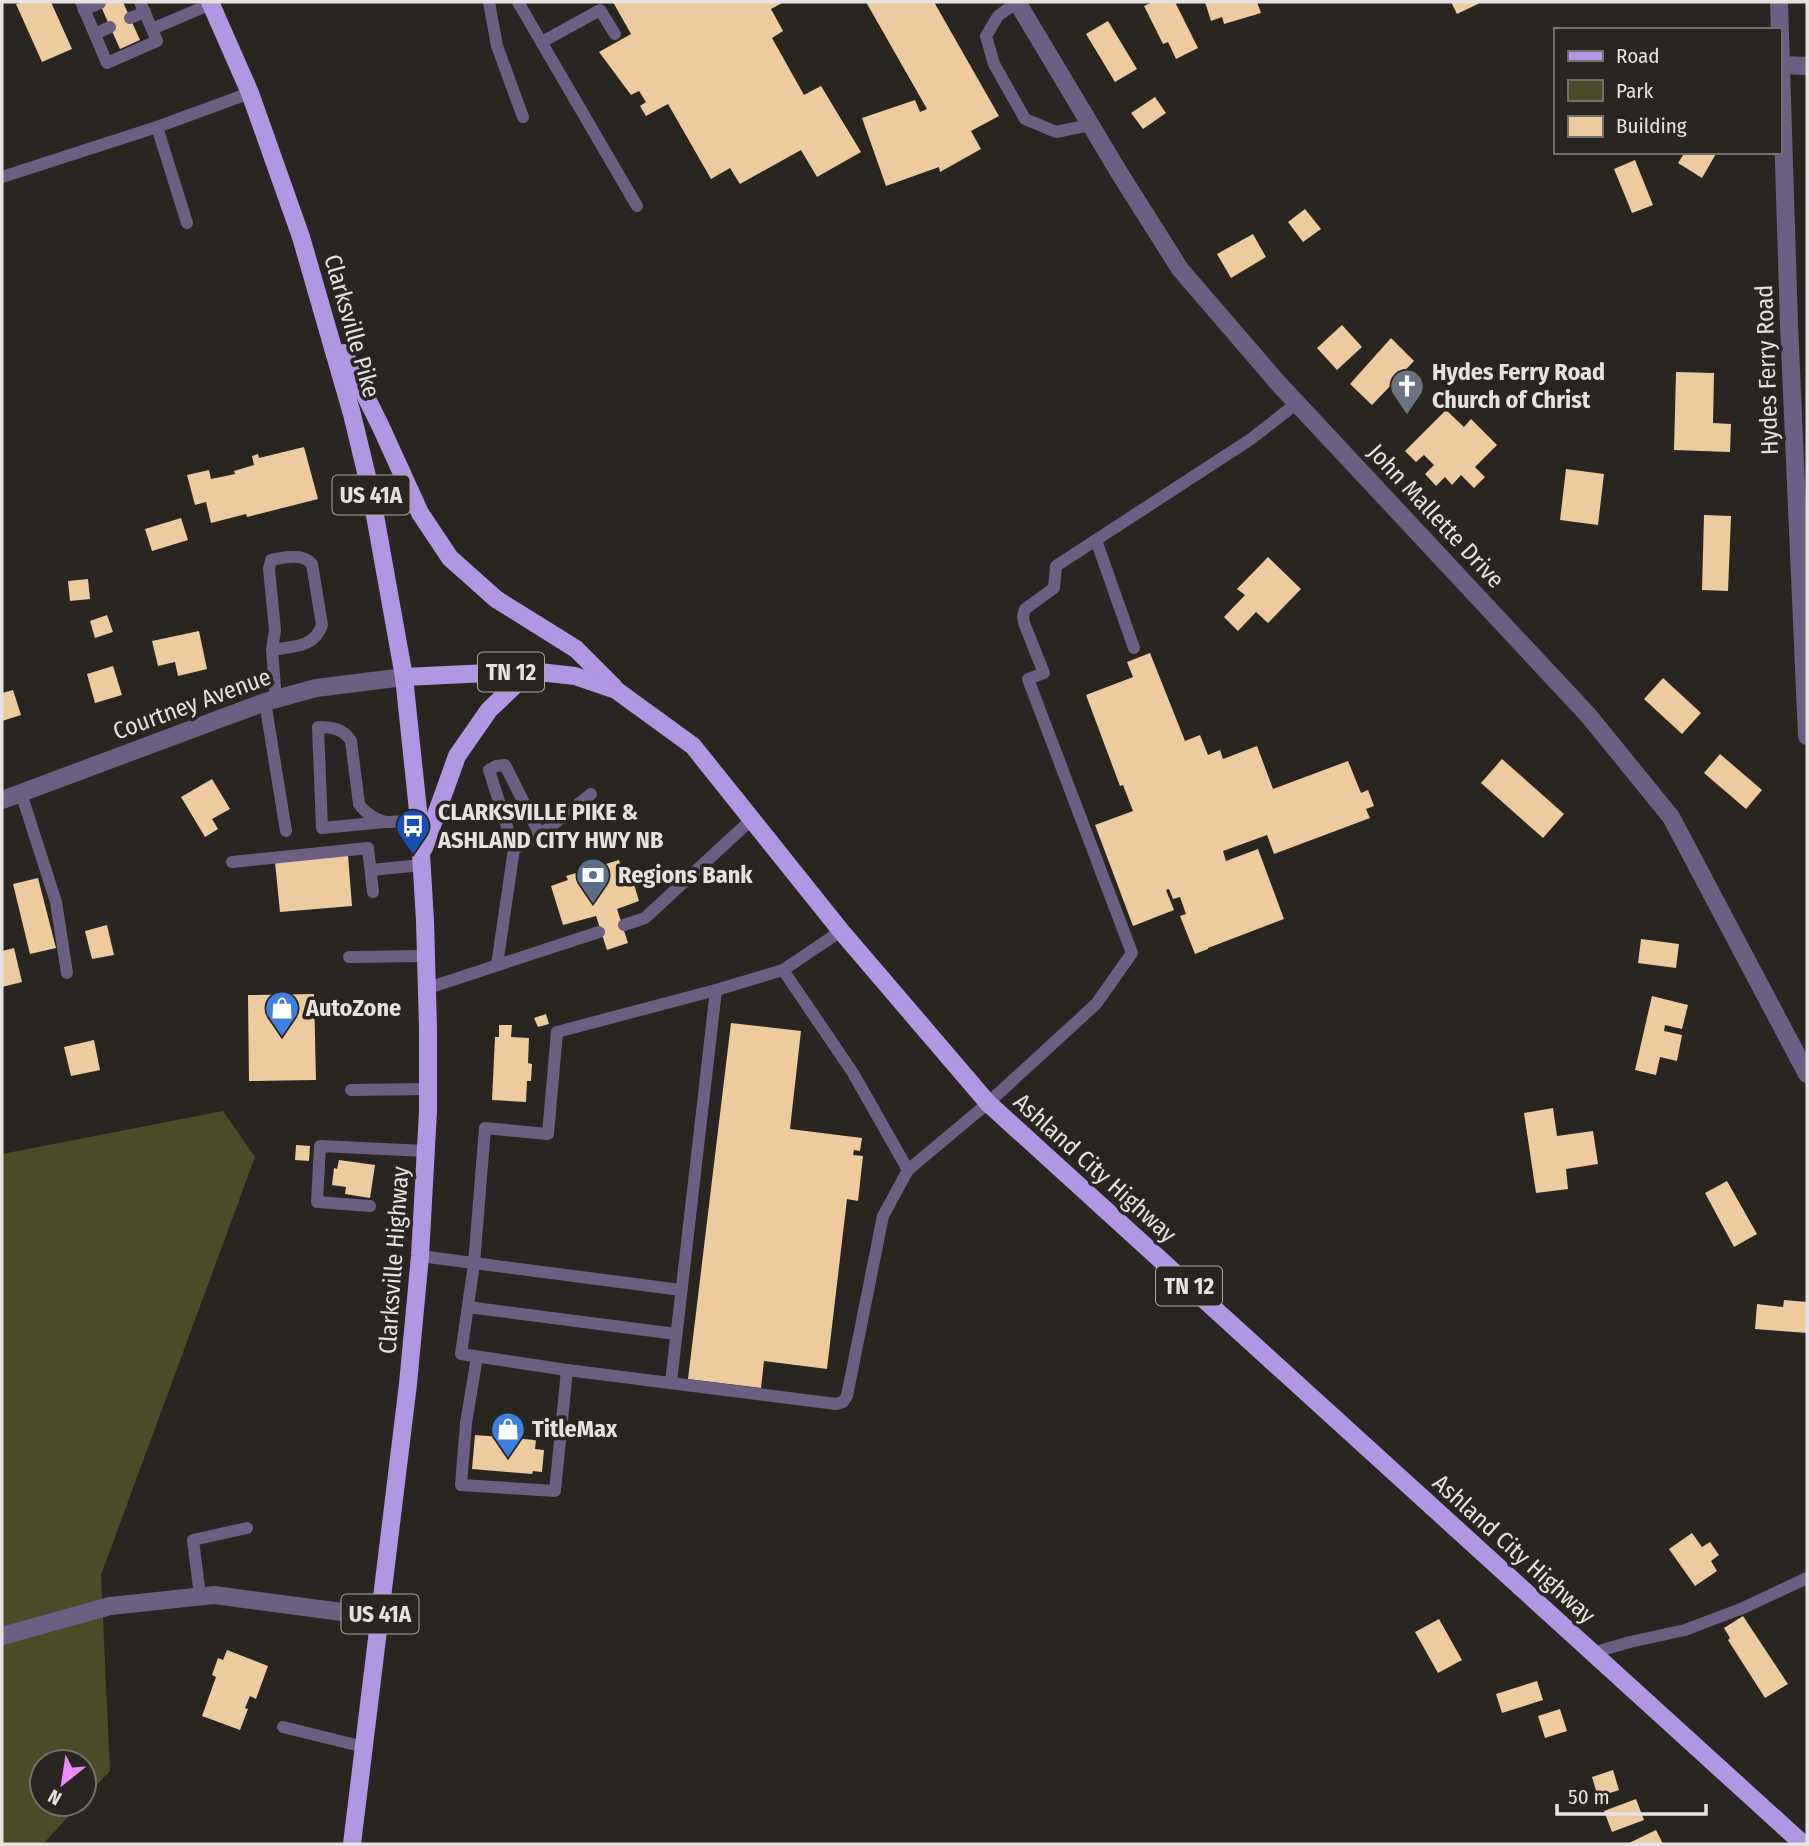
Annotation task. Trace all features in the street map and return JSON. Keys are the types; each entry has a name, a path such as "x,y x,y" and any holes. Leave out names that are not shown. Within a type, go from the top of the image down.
{"main road":[{"name":"Clarksville Pike","path":"210,3 250,93 301,237 325,317 371,493 404,677"},
{"path":"325,317 380,425 420,513 450,558 496,599 576,649 616,690"},
{"path":"421,860 457,756 489,710 530,671"},
{"name":"Ashland City Highway","path":"404,677 530,671 575,676 616,690 692,746 841,930 988,1103 1804,1844"},
{"name":"Clarksville Highway","path":"352,1844 408,1384 420,1256 426,1151 428,988 419,820 404,677"}],"street":[{"name":"John Mallette Drive","path":"1017,2 1180,268 1297,403 1588,715 1671,817 1807,1072"},
{"name":"Hydes Ferry Road","path":"1779,2 1780,28"},
{"name":"Hydes Ferry Road","path":"1781,65 1807,736"},
{"path":"1781,65 1807,66"},
{"name":"Courtney Avenue","path":"2,800 271,700 316,688 404,677"},
{"path":"2,1636 110,1606 214,1595 380,1617"}],"lane":[{"path":"489,2 497,46 523,117"},
{"path":"518,2 637,206"},
{"path":"1017,2 998,16 986,36 994,65 1025,119 1056,132 1090,125"},
{"path":"100,3 82,6 107,64 158,41 142,7 130,18"},
{"path":"152,29 210,3"},
{"path":"542,42 600,10 615,34"},
{"path":"95,34 110,27"},
{"path":"2,177 157,127 250,93"},
{"path":"157,127 187,223"},
{"path":"841,930 783,970 557,1032 548,1133 485,1128 474,1264 461,1354 836,1404 843,1402 883,1216 908,1170 988,1103 1096,1004 1132,953 1028,679 1044,673 1024,623 1026,609 1054,588 1056,566 1251,439 1297,403"},
{"path":"1096,540 1134,648"},
{"path":"272,650 312,642 322,625 312,564 301,556 271,560 269,569 275,630 272,650 271,700 286,831"},
{"path":"387,822 363,810 359,804 348,735 330,727 318,727 322,828 419,820"},
{"path":"497,965 514,849 489,770 505,765 540,835"},
{"path":"21,793 56,902 67,973"},
{"path":"514,849 540,835 591,794"},
{"path":"624,925 645,918 752,819"},
{"path":"232,862 368,848 373,892"},
{"path":"370,870 421,860"},
{"path":"428,988 599,932"},
{"path":"348,957 426,956"},
{"path":"783,970 853,1073 908,1170"},
{"path":"671,1382 716,990"},
{"path":"351,1090 428,1089"},
{"path":"370,1206 317,1202 320,1146 426,1151"},
{"path":"420,1256 681,1290"},
{"path":"468,1307 676,1334"},
{"path":"477,1357 466,1423 461,1485 555,1491 567,1370"},
{"path":"200,1596 193,1540 247,1528"},
{"path":"1592,1653 1685,1630 1743,1608 1807,1578"},
{"path":"283,1727 364,1747"}],"green space":[{"path":"223,1111 255,1157 101,1575 110,1771 98,1784 98,1748 28,1748 28,1818 67,1818 43,1844 2,1844 2,1154"}],"building":[{"path":"51,2 72,49 42,62 16,4"},
{"path":"99,2 123,2 140,40 120,49"},
{"path":"613,2 784,2 771,9 783,31 772,38 804,95 821,86 861,152 817,177 801,150 740,184 730,168 711,179 668,104 646,116 640,106 646,102 639,91 631,95 599,52 631,34"},
{"path":"866,2 934,2 999,116 971,131 981,149 940,172 939,167 886,186 862,118 915,100 920,112 927,109"},
{"path":"1153,2 1175,2 1198,48 1176,59 1168,42 1163,44 1144,6"},
{"path":"1205,2 1257,2 1261,13 1224,24 1222,17 1211,21"},
{"path":"1451,2 1482,2 1457,14"},
{"path":"1108,21 1137,69 1115,82 1086,34"},
{"path":"1155,97 1166,113 1143,129 1131,113"},
{"path":"1684,154 1716,154 1702,178 1678,163"},
{"path":"1635,160 1653,205 1632,213 1614,169"},
{"path":"1305,209 1321,229 1303,242 1288,222"},
{"path":"1253,234 1266,257 1231,278 1217,254"},
{"path":"1342,325 1362,347 1337,370 1317,348"},
{"path":"1391,338 1414,361 1372,405 1350,384"},
{"path":"1676,372 1714,373 1713,423 1731,424 1730,452 1674,450"},
{"path":"1446,410 1464,427 1471,419 1497,445 1475,467 1485,477 1474,488 1461,475 1452,485 1445,477 1436,486 1425,474 1434,465 1424,455 1416,462 1405,451"},
{"path":"304,447 318,499 211,523 206,502 195,505 187,475 209,470 211,479 235,474 234,471 254,465 252,456 258,454 259,458"},
{"path":"1566,469 1604,474 1598,525 1560,520"},
{"path":"1704,515 1731,516 1728,591 1702,590"},
{"path":"181,518 188,540 152,551 145,529"},
{"path":"1268,557 1301,589 1268,623 1256,612 1238,631 1224,617 1245,595 1237,589"},
{"path":"88,579 90,599 70,601 68,581"},
{"path":"107,615 113,632 95,638 90,621"},
{"path":"199,631 207,669 178,676 175,662 158,666 152,641"},
{"path":"1150,653 1185,741 1200,735 1208,755 1220,750 1223,759 1257,746 1273,789 1348,761 1361,793 1368,790 1374,806 1366,809 1370,818 1274,854 1267,835 1223,851 1226,861 1258,849 1284,919 1195,954 1180,916 1186,914 1180,897 1173,899 1169,889 1166,890 1174,910 1133,926 1095,825 1133,811 1123,785 1120,786 1086,695 1133,677 1127,662"},
{"path":"113,666 122,695 95,703 87,674"},
{"path":"1663,678 1701,713 1682,734 1644,699"},
{"path":"13,690 21,715 2,721 2,693"},
{"path":"1720,754 1762,790 1746,809 1704,773"},
{"path":"1502,759 1564,814 1543,838 1481,783"},
{"path":"212,779 230,809 212,819 218,829 205,837 181,797"},
{"path":"348,855 352,906 280,912 275,862"},
{"name":"Regions Bank","path":"619,860 623,873 630,871 639,901 617,909 628,943 607,950 596,916 563,925 551,886 568,880 566,876"},
{"path":"38,878 56,948 30,954 13,884"},
{"path":"107,925 114,955 92,959 85,931"},
{"path":"1641,939 1679,944 1676,968 1638,963"},
{"path":"14,948 22,982 2,987 2,951"},
{"name":"AutoZone","path":"314,994 316,1080 249,1081 248,995"},
{"path":"1652,996 1688,1005 1682,1029 1665,1025 1664,1031 1682,1035 1677,1061 1660,1057 1656,1075 1635,1070"},
{"path":"546,1014 549,1024 538,1027 534,1018"},
{"path":"731,1023 801,1031 790,1129 862,1138 860,1151 854,1150 853,1155 863,1156 858,1201 847,1199 827,1369 764,1361 761,1388 688,1379"},
{"path":"499,1025 512,1025 511,1037 529,1038 528,1063 532,1064 531,1081 527,1081 526,1102 492,1100 495,1037 499,1037"},
{"path":"94,1040 100,1070 71,1076 64,1047"},
{"path":"1553,1108 1557,1136 1593,1131 1598,1164 1566,1169 1568,1189 1536,1193 1524,1113"},
{"path":"296,1145 310,1146 309,1161 295,1160"},
{"path":"339,1160 375,1165 370,1198 345,1194 346,1187 332,1185 334,1168 337,1169"},
{"path":"1727,1181 1757,1234 1734,1247 1705,1193"},
{"path":"1784,1300 1807,1302 1807,1333 1755,1329 1757,1304 1783,1307"},
{"name":"TitleMax","path":"475,1435 536,1440 535,1449 544,1450 542,1472 533,1471 532,1474 472,1469"},
{"path":"1692,1533 1702,1547 1710,1542 1719,1555 1711,1561 1717,1571 1695,1586 1669,1549"},
{"path":"1743,1616 1788,1684 1765,1698 1728,1640 1730,1638 1724,1628"},
{"path":"1439,1619 1462,1660 1438,1673 1415,1632"},
{"path":"227,1650 268,1666 256,1699 250,1696 240,1730 202,1716 216,1677 212,1675 218,1658 223,1660"},
{"path":"1537,1681 1543,1700 1502,1713 1496,1694"},
{"path":"1560,1709 1567,1731 1545,1738 1538,1716"},
{"path":"1613,1770 1619,1790 1598,1797 1592,1777"},
{"path":"1636,1799 1644,1820 1612,1832 1604,1811"},
{"path":"1656,1830 1663,1844 1627,1844"}],"place":[{"name":"Hydes Ferry Road Church of Christ","path":"1407,416"},
{"name":"CLARKSVILLE PIKE & ASHLAND CITY HWY NB","path":"413,856"},
{"name":"Regions Bank","path":"593,905"},
{"name":"AutoZone","path":"282,1038"},
{"name":"TitleMax","path":"508,1459"}]}
